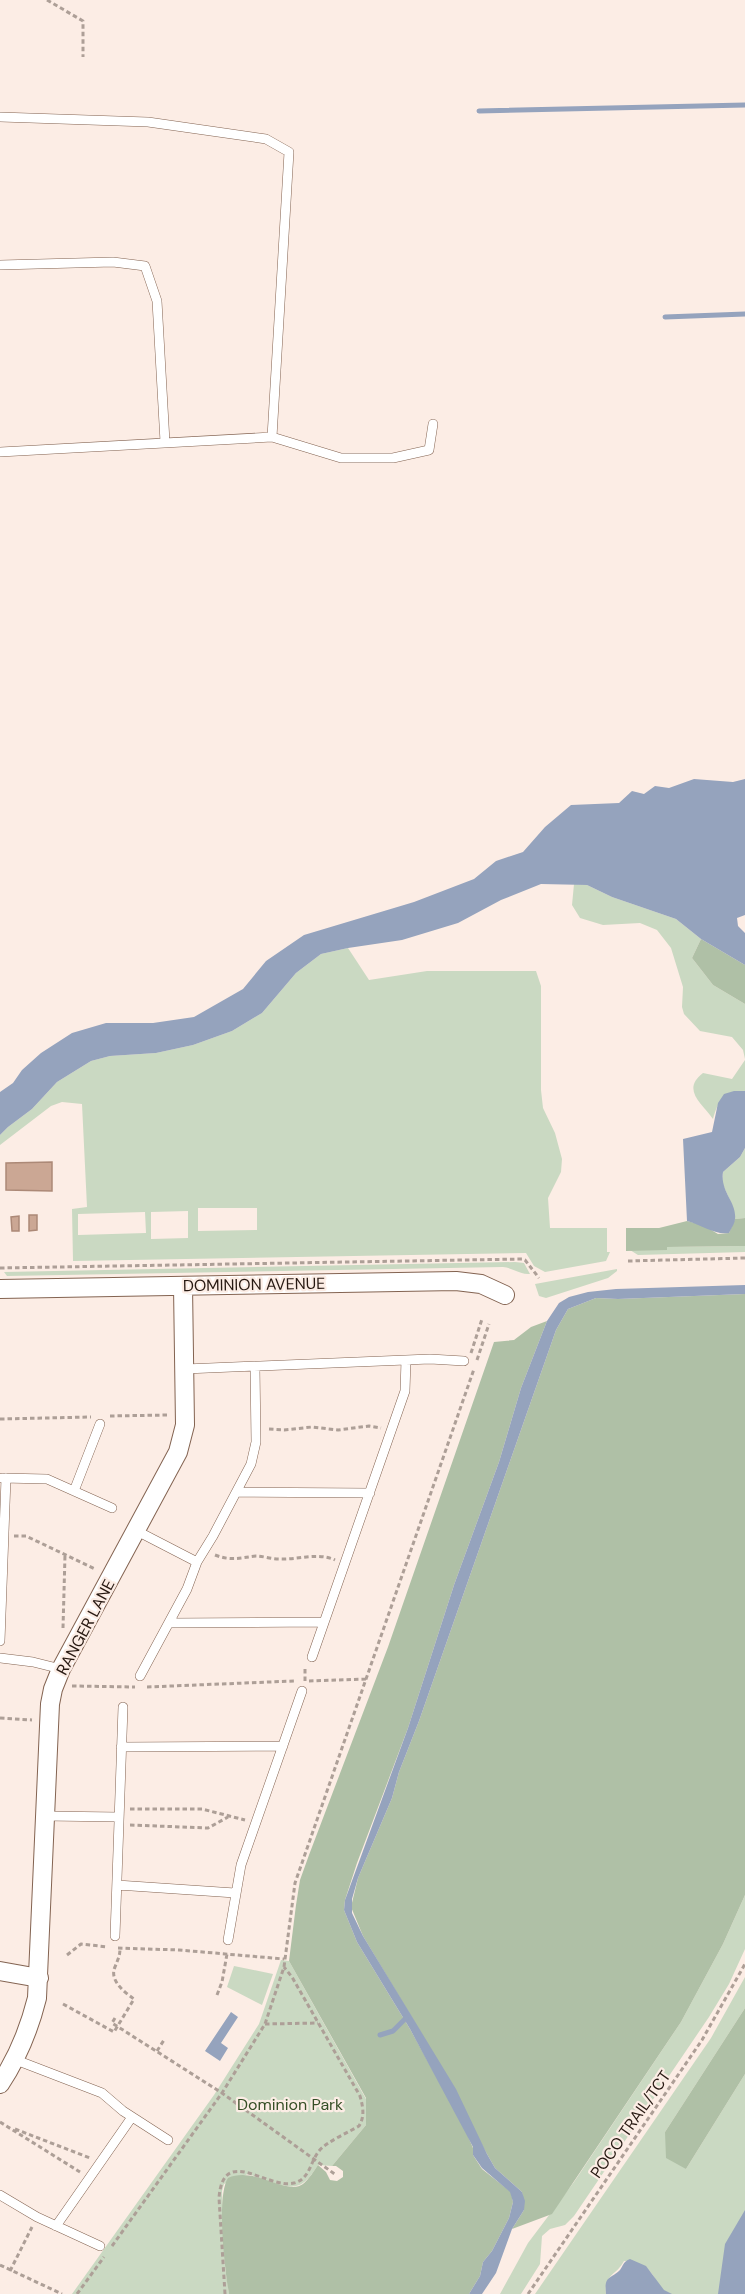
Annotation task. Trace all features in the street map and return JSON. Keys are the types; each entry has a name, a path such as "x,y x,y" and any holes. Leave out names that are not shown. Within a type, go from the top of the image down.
{"street":[{"name":"DOMINION AVENUE","path":"0,1289 456,1281 481,1284 504,1294"},
{"name":"RANGER LANE","path":"0,2084 16,2060 32,2018 39,1978 50,1704 53,1689 64,1678 183,1439 185,1369 183,1286"},
{"path":"0,1971 39,1978"}],"lane":[{"path":"0,117 148,122 266,139 289,152 272,437"},
{"path":"0,265 113,262 145,266 157,301 165,442"},
{"path":"0,452 272,437 341,458 393,458 429,450 433,424"},
{"path":"185,1369 406,1360 464,1361"},
{"path":"312,1657 405,1391 406,1360"},
{"path":"140,1676 187,1589 196,1562 237,1492 254,1456 255,1367"},
{"path":"74,1491 98,1420"},
{"path":"0,1641 4,1536 3,1478 47,1479 112,1508"},
{"path":"237,1492 370,1493"},
{"path":"137,1531 196,1562"},
{"path":"170,1623 324,1622"},
{"path":"0,1658 33,1662 64,1678"},
{"path":"228,1941 241,1865 302,1691"},
{"path":"115,1936 123,1707"},
{"path":"122,1747 283,1746"},
{"path":"46,1816 119,1817"},
{"path":"117,1885 235,1893"},
{"path":"16,2060 102,2093 132,2117 168,2140"},
{"path":"56,2226 132,2117"},
{"path":"0,2194 37,2217 99,2246"}],"path":[{"path":"47,0 83,21 83,57"},
{"path":"628,1261 745,1258"},
{"path":"0,1268 522,1259 539,1278"},
{"path":"464,1361 464,1355 470,1355 482,1319"},
{"path":"112,2246 222,2093 265,2024 284,1967 295,1884 489,1324"},
{"path":"108,1416 167,1415"},
{"path":"0,1419 98,1420"},
{"path":"256,1426 284,1430 312,1426 338,1430 369,1426 392,1431"},
{"path":"4,1536 26,1536 95,1569"},
{"path":"205,1549 227,1559 257,1556 285,1559 308,1556 329,1558 344,1566"},
{"path":"63,1630 65,1555"},
{"path":"64,1678 145,1687 368,1678"},
{"path":"0,1718 32,1720"},
{"path":"119,1817 202,1809 256,1823"},
{"path":"119,1817 208,1827 230,1816"},
{"path":"67,1955 81,1944 120,1949 179,1950 284,1959"},
{"path":"63,2004 114,2032 134,1999 119,1986 114,1976 120,1949"},
{"path":"217,1995 227,1954"},
{"name":"POCO TRAIL/TCT","path":"528,2294 702,2040 745,1964"},
{"path":"225,2294 219,2198 222,2181 232,2173 245,2171 280,2183 294,2184 306,2175 319,2151 359,2126 363,2113 360,2096 292,1977 284,1967"},
{"path":"115,2018 112,2023 222,2093 336,2175"},
{"path":"265,2024 318,2023"},
{"path":"156,2052 164,2040"},
{"path":"0,2121 89,2178"},
{"path":"7,2126 100,2162"},
{"path":"178,2146 182,2148"},
{"path":"10,2271 37,2217"},
{"path":"77,2294 105,2256"},
{"path":"0,2265 62,2294"}],"green space":[{"path":"574,884 587,885 612,897 676,919 701,939 692,958 713,985 745,1004 745,1059 743,1050 732,1037 700,1031 684,1014 683,987 671,948 657,930 640,923 603,925 580,918 572,905"},
{"path":"701,939 745,965 745,1004 713,985 692,958"},
{"path":"348,948 369,980 427,971 536,971 541,986 543,1108 555,1133 562,1159 561,1172 548,1198 550,1228 607,1228 607,1252 610,1252 606,1261 545,1272 534,1266 526,1253 73,1261 72,1209 87,1207 82,1104 62,1102 51,1106 0,1145 0,1135 32,1109 57,1082 91,1061 110,1056 156,1053 193,1045 232,1031 262,1013 296,973 321,954","holes":["198,1208 257,1208 257,1230 198,1231","188,1211 188,1238 151,1239 151,1212","145,1212 146,1233 78,1235 78,1214"]},
{"path":"745,1060 745,1091 738,1091 723,1098 713,1119 699,1102 694,1091 697,1079 703,1073 732,1079"},
{"path":"745,1148 745,1218 735,1219 722,1183 723,1172 740,1157"},
{"path":"745,1218 745,1246 667,1247 667,1250 626,1251 626,1228 659,1228 687,1221 703,1225 718,1234 729,1233 735,1219"},
{"path":"745,1246 745,1252 638,1255 630,1250 666,1250 667,1247"},
{"path":"524,1263 530,1274 503,1267 7,1276 4,1272"},
{"path":"617,1269 608,1278 546,1298 539,1296 535,1284"},
{"path":"745,1294 745,1895 723,1944 681,2022 552,2214 512,2229 524,2210 522,2192 495,2168 427,2043 363,1936 351,1907 358,1878 392,1798 399,1772 556,1330 568,1309 596,1298"},
{"path":"547,1321 521,1388 499,1462 454,1585 408,1728 357,1863 344,1910 357,1942 410,2029 464,2127 473,2148 473,2155 482,2169 511,2192 513,2202 509,2218 492,2251 483,2262 480,2276 469,2294 229,2294 222,2217 224,2187 228,2178 238,2175 249,2176 296,2187 305,2182 318,2165 326,2172 330,2180 337,2181 343,2177 343,2171 332,2166 366,2125 366,2098 289,1961 300,1880 388,1647 494,1342 514,1340 531,1327"},
{"path":"745,1895 745,1949 729,1984 709,2017 574,2216 565,2225 550,2229 542,2236 540,2264 521,2294 500,2294 528,2243 574,2182 681,2022 723,1944"},
{"name":"Dominion Park","path":"281,1960 289,1961 366,2099 366,2125 332,2166 318,2165 298,2186 284,2186 248,2174 224,2184 222,2191 225,2267 229,2294 72,2294 214,2095 259,2024"},
{"path":"234,1966 273,1974 262,2005 227,1987"},
{"path":"745,1977 745,2008 665,2132 686,2169 745,2074 745,2294 660,2294 656,2280 649,2270 639,2264 624,2261 609,2279 606,2294 535,2294 711,2038"},
{"path":"745,2008 745,2074 686,2169 666,2158 665,2132"}],"water":[{"path":"694,779 733,782 745,779 745,915 737,918 738,926 745,933 745,965 701,939 676,919 612,897 587,885 541,884 501,900 458,923 402,940 321,954 296,973 262,1013 232,1031 193,1045 156,1053 110,1056 91,1061 57,1082 32,1109 0,1135 0,1092 13,1083 22,1070 41,1053 72,1033 106,1023 153,1023 194,1017 243,989 266,961 304,935 414,902 474,879 496,861 523,852 545,827 571,805 619,803 632,791 644,794 655,786 669,788"},
{"path":"745,1091 745,1148 740,1157 723,1172 724,1185 735,1213 734,1224 729,1233 724,1233 687,1221 683,1139 712,1132 718,1103 724,1094"},
{"path":"745,1285 745,1294 596,1298 568,1309 556,1330 399,1772 392,1798 358,1878 352,1899 352,1913 363,1936 456,2089 495,2168 522,2192 525,2201 524,2210 512,2229 496,2273 482,2294 469,2294 480,2276 483,2262 492,2251 509,2218 513,2202 510,2192 482,2168 473,2155 473,2147 410,2029 357,1942 344,1910 345,1900 408,1728 454,1585 499,1462 521,1388 547,1321 559,1303 569,1297 588,1292"},
{"path":"231,2012 238,2017 221,2043 228,2048 220,2061 205,2051"},
{"path":"745,2210 745,2294 718,2294 725,2244"},
{"path":"630,2259 646,2266 664,2290 672,2294 606,2294 608,2279"}],"building":[{"path":"52,1162 52,1191 6,1190 6,1163"},
{"path":"29,1215 37,1215 37,1230 29,1231"},
{"path":"19,1216 19,1231 12,1231 11,1217"}],"waterway":[{"path":"479,111 745,105"},
{"path":"665,317 745,314"},
{"path":"380,2035 393,2031 406,2018"}]}
